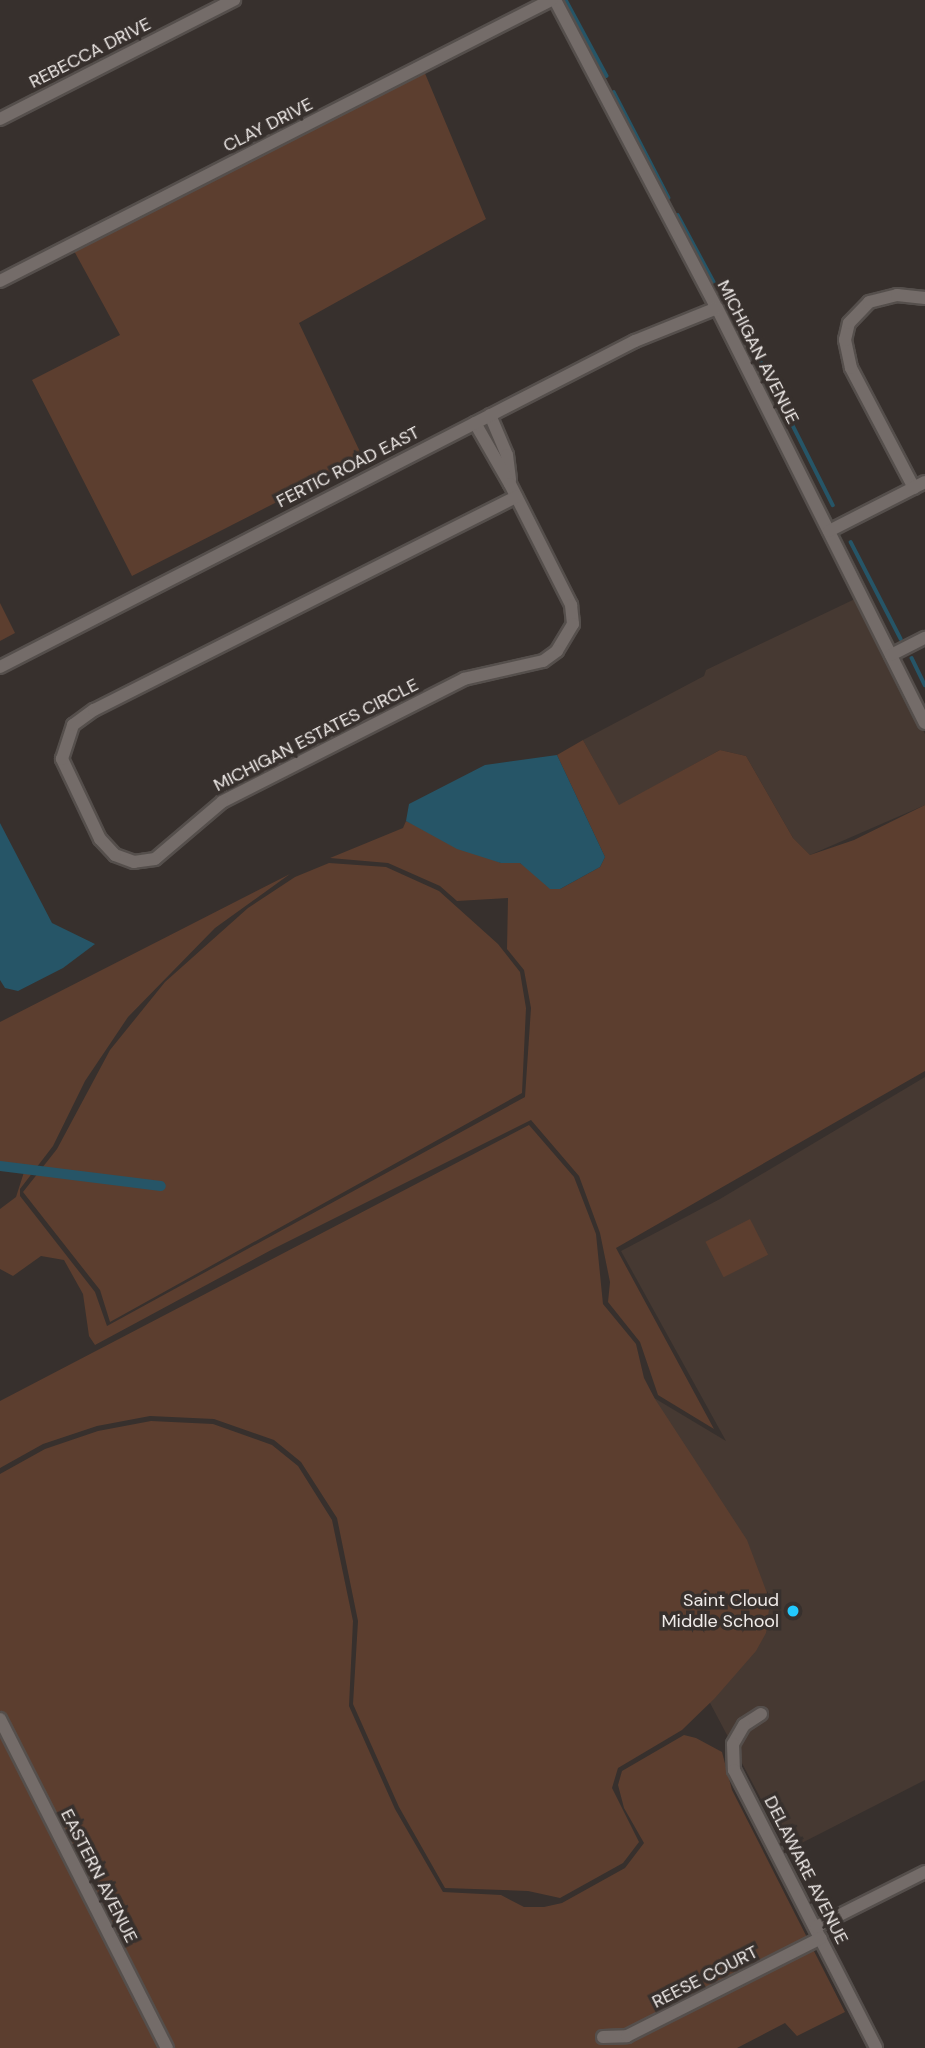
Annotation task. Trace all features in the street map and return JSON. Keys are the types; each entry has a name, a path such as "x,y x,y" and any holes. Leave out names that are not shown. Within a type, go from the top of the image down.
{"street":[{"name":"REBECCA DRIVE","path":"0,119 234,0"},
{"name":"CLAY DRIVE","path":"0,281 553,0"},
{"name":"MICHIGAN AVENUE","path":"553,0 717,308 925,723"},
{"path":"829,531 919,485 851,368 845,340 849,323 869,302 897,295 925,298"},
{"name":"FERTIC ROAD EAST","path":"0,667 635,341 717,308"},
{"name":"MICHIGAN ESTATES CIRCLE","path":"490,415 507,455 510,484"},
{"name":"MICHIGAN ESTATES CIRCLE","path":"475,423 510,484 571,605 573,624 557,651 543,661 464,679 222,802 155,859 134,862 115,855 100,839 62,759 73,725 94,710 516,497"},
{"path":"891,656 925,638"},
{"name":"DELAWARE AVENUE","path":"761,1714 744,1724 733,1744 734,1770 876,2048"},
{"name":"EASTERN AVENUE","path":"0,1719 167,2048"},
{"name":"REESE COURT","path":"603,2037 627,2036 925,1872"}],"shaded area":[{"path":"424,71 486,219 299,323 363,458 132,576 32,380 120,335 73,249"},
{"path":"857,598 925,734 925,805 810,855 793,838 746,756 720,750 619,806 583,740 704,676 706,670"},
{"path":"0,603 15,633 0,641"},
{"path":"583,740 619,805 720,750 746,756 793,838 810,855 854,840 925,805 925,1071 616,1248 714,1429 658,1395 640,1342 608,1302 610,1282 600,1233 579,1176 531,1120 273,1249 95,1345 89,1336 83,1294 64,1260 41,1256 13,1276 0,1269 0,1209 16,1197 25,1169 0,1165 0,1022 290,874 215,928 128,1017 85,1081 53,1146 20,1189 20,1196 95,1292 107,1326 525,1097 531,1008 524,970 507,949 508,898 457,901 440,886 388,863 330,858 403,828 406,821 501,863 520,863 560,889 600,867 605,857 557,755"},
{"path":"329,863 386,867 439,891 498,944 520,972 526,1008 522,1093 110,1322 100,1290 23,1192 57,1149 110,1050 165,982 248,908 295,877"},
{"name":"Saint Cloud Middle School","path":"925,1077 925,1780 788,1850 499,1305 726,1441 621,1251 720,1199"},
{"path":"529,1125 574,1177 596,1234 603,1304 636,1344 644,1378 655,1399 747,1540 770,1601 766,1633 756,1651 715,1698 682,1730 618,1768 612,1788 639,1842 623,1863 560,1898 528,1891 445,1888 399,1807 353,1704 358,1621 337,1518 301,1462 274,1440 214,1419 150,1416 97,1426 43,1444 0,1468 0,1401"},
{"path":"750,1219 768,1255 724,1277 705,1242"},
{"path":"151,1421 213,1424 272,1445 298,1466 332,1520 353,1621 349,1706 395,1809 443,1892 501,1895 524,1907 544,1907 562,1903 625,1868 644,1843 624,1808 618,1785 622,1771 684,1735 696,1738 722,1752 732,1790 845,2012 797,2036 785,2023 737,2048 0,2048 0,1474 45,1449 98,1431"}],"water":[{"path":"557,755 605,857 600,867 560,889 550,889 520,863 501,863 457,849 406,821 409,804 485,765"},
{"path":"0,823 52,923 95,944 63,968 18,991 5,988 0,980"}],"waterway":[{"path":"566,0 607,76"},
{"path":"614,92 669,198"},
{"path":"678,215 714,282"},
{"path":"745,330 833,505"},
{"path":"851,542 901,639"},
{"path":"912,658 925,685"},
{"path":"0,1166 161,1186"}],"place":[{"name":"Saint Cloud Middle School","path":"793,1611"}]}
